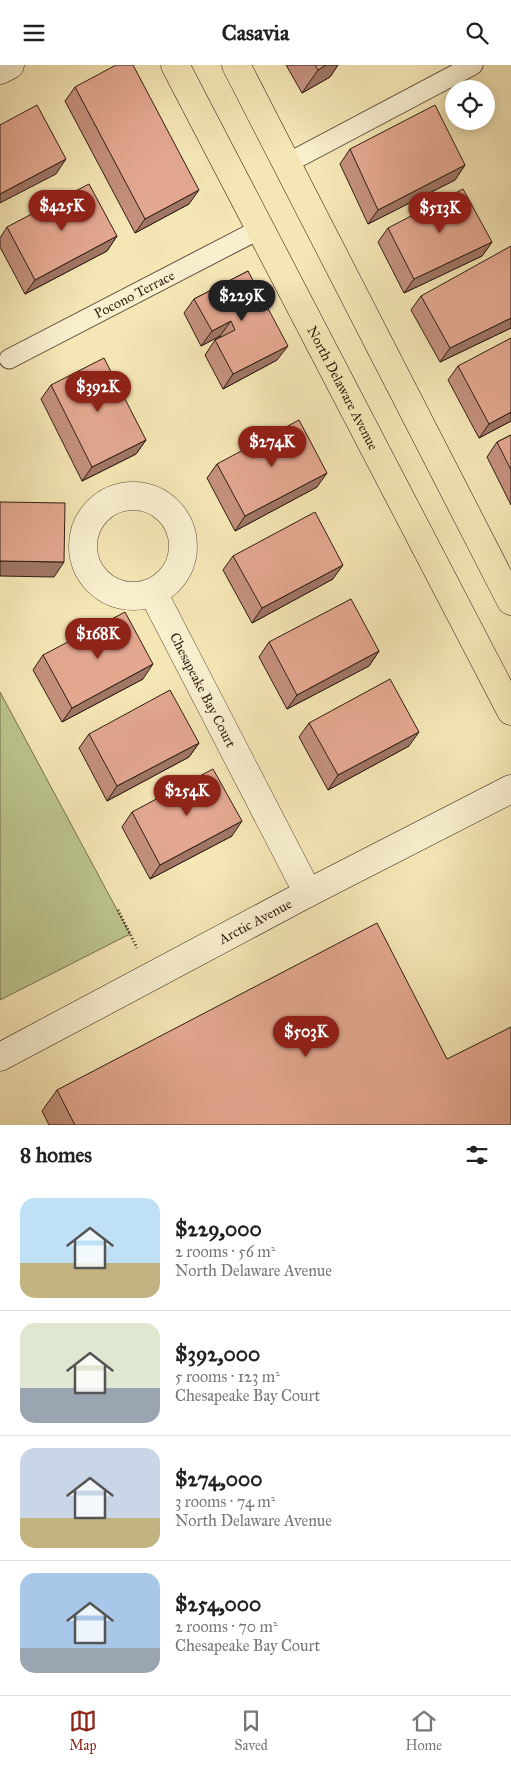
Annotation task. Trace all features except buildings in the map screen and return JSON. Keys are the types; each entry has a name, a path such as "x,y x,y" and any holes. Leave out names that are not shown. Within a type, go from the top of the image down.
{"highway":[{"name":"North Delaware Avenue","path":"175,65 511,711"},
{"path":"236,65 511,601"}],"street":[{"path":"0,70 10,65"},
{"name":"Chesapeake Bay Court","path":"153,593 308,893"},
{"name":"Arctic Avenue","path":"0,1057 151,975 511,789"}],"lane":[{"path":"286,164 473,65"},
{"name":"Pocono Terrace","path":"9,359 260,229"}],"path":[{"path":"118,910 151,975"}],"green space":[{"path":"0,692 130,934 0,1000"}]}
